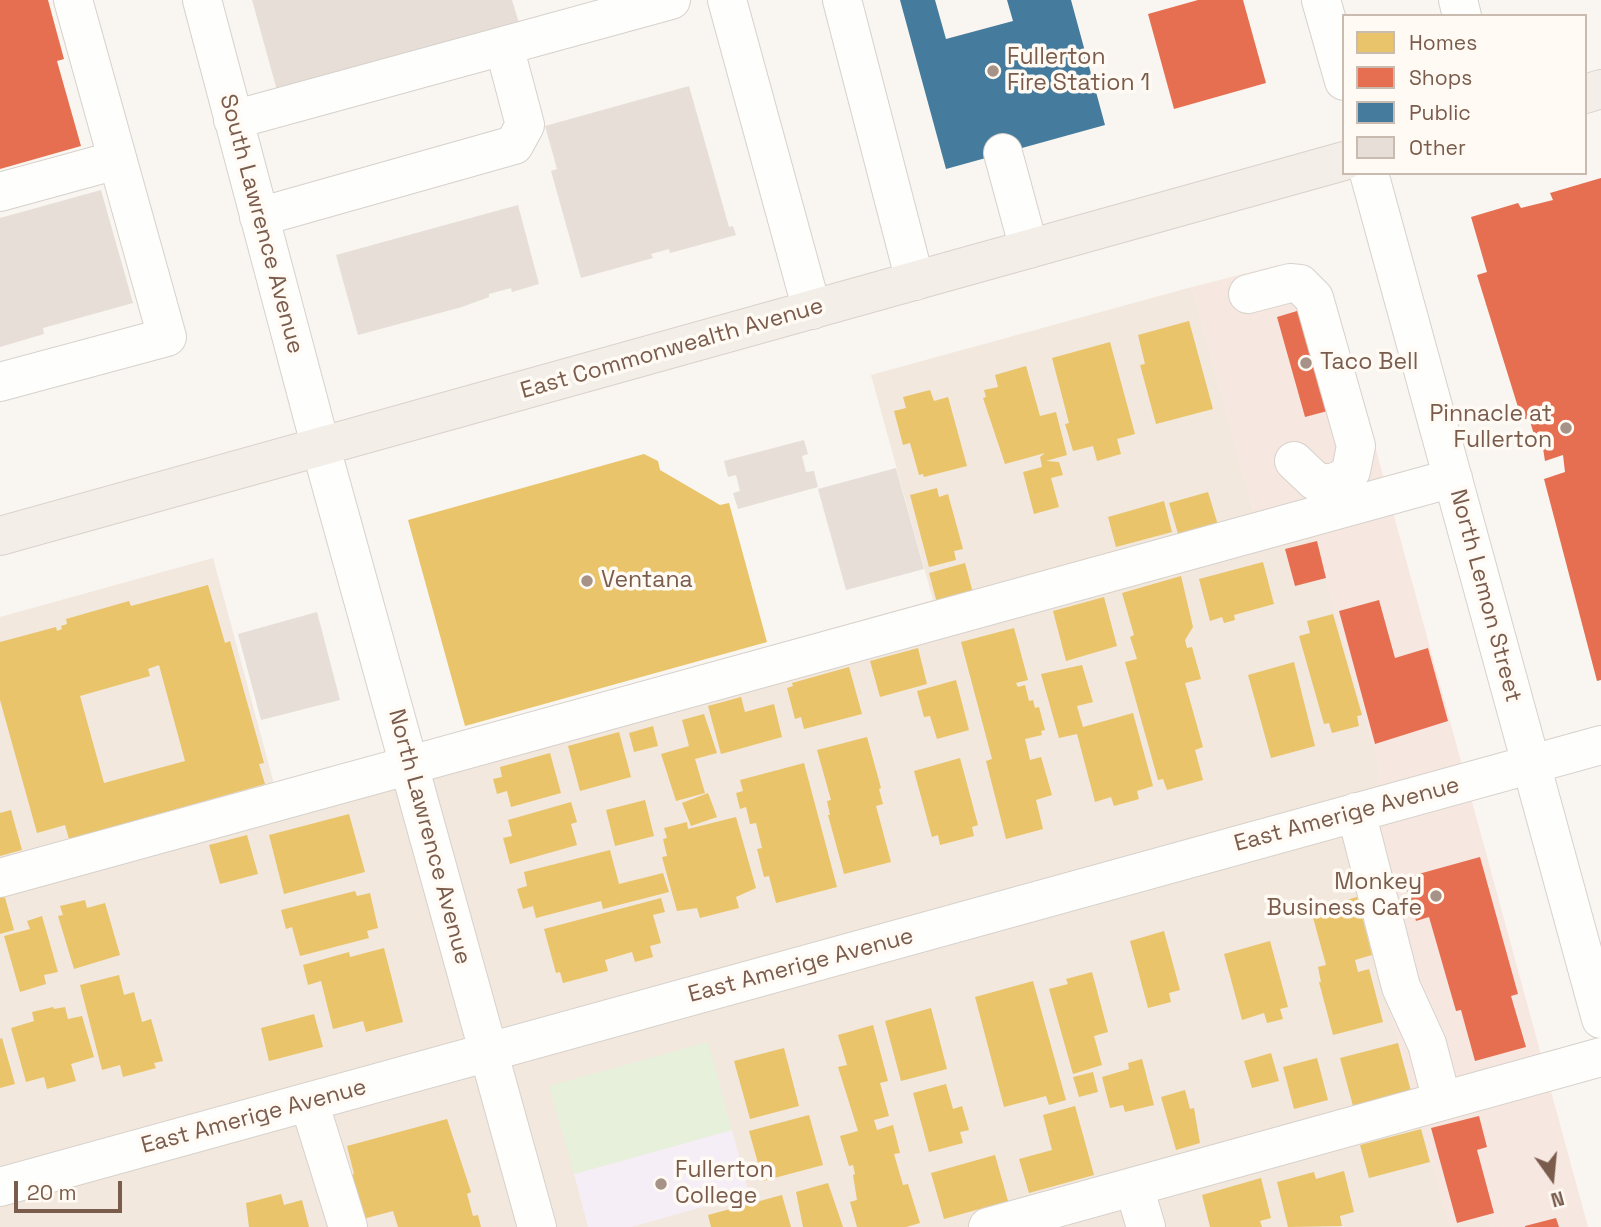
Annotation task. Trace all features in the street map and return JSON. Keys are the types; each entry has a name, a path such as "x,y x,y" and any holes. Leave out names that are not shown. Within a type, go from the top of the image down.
{"main road":[{"name":"East Commonwealth Avenue","path":"0,536 1342,162"}],"street":[{"path":"0,382 167,337 73,0"},
{"name":"South Lawrence Avenue","path":"202,0 320,448"},
{"path":"233,120 670,0"},
{"path":"727,0 812,310"},
{"path":"842,0 915,281"},
{"path":"1321,0 1342,74"},
{"path":"259,217 514,145 525,125 504,46"},
{"path":"1003,153 1029,249"},
{"path":"0,192 117,160"},
{"name":"North Lemon Street","path":"1371,175 1601,1019"},
{"path":"1248,294 1290,283 1300,284 1314,298 1356,446 1351,471 1341,480 1328,484 1315,481 1294,461"},
{"name":"North Lawrence Avenue","path":"320,448 537,1227"},
{"path":"0,878 1453,478"},
{"name":"East Amerige Avenue","path":"0,1187 1601,745"},
{"path":"1356,812 1401,987 1427,1044 1442,1101"},
{"path":"988,1227 1601,1057"},
{"path":"310,1101 348,1227"},
{"path":"1134,1186 1146,1227"}],"shaded area":[{"path":"1278,265 1308,268 1333,292 1588,1227 1491,1227 1487,1216 1450,1227 1350,865 1381,772 1315,540 1255,517 1192,287"},
{"path":"1192,287 1255,516 1315,539 1381,772 1350,865 1450,1226 1488,1216 1491,1227 0,1227 0,617 213,558 274,784 933,600 871,375"},
{"name":"Fullerton College","path":"732,1130 749,1194 631,1227 588,1227 574,1174"}],"green space":[{"path":"708,1042 732,1130 574,1174 549,1086"}],"building: Homes":[{"path":"1189,321 1213,409 1156,424 1140,365 1145,364 1138,335"},
{"path":"1110,342 1135,434 1117,439 1121,454 1097,461 1093,446 1073,451 1065,424 1069,423 1052,358"},
{"path":"1026,366 1040,416 1056,412 1067,455 1046,461 1059,462 1063,475 1051,478 1059,507 1034,514 1023,472 1042,467 1040,457 1045,453 1005,464 983,398 986,397 984,390 998,387 995,375"},
{"path":"930,390 934,401 948,397 967,466 924,477 923,474 919,475 910,443 903,445 894,411 906,408 903,397"},
{"name":"Ventana","path":"644,454 658,461 660,470 720,505 729,503 767,642 465,726 408,520"},
{"path":"937,488 939,497 948,494 963,549 954,551 956,560 929,567 910,495"},
{"path":"1208,492 1218,525 1179,537 1169,503"},
{"path":"1164,501 1172,532 1116,547 1108,517"},
{"path":"1263,562 1274,604 1234,615 1235,620 1224,623 1222,617 1210,621 1199,579"},
{"path":"965,563 973,593 937,603 929,573"},
{"path":"1181,576 1193,627 1185,640 1187,648 1192,647 1201,679 1185,683 1203,747 1195,750 1203,780 1167,790 1163,779 1158,780 1125,662 1137,659 1130,637 1134,635 1122,593"},
{"path":"208,585 225,643 230,641 264,763 259,764 265,784 69,839 65,825 37,833 0,700 0,642 56,627 57,631 67,624 66,619 129,601 131,606","holes":["159,665 185,761 104,783 80,696 150,676 148,669"]},
{"path":"1104,597 1117,646 1066,661 1053,611"},
{"path":"1333,614 1362,715 1357,716 1359,726 1332,733 1329,723 1324,724 1299,636 1310,633 1307,621"},
{"path":"1014,628 1028,680 1016,683 1018,687 1025,685 1029,701 1033,700 1035,708 1039,707 1045,730 1041,731 1042,735 1025,739 1030,760 1041,757 1052,795 1036,800 1043,829 1006,839 986,761 992,759 961,642"},
{"path":"918,648 927,684 880,697 870,661"},
{"path":"1294,662 1315,746 1271,758 1248,675"},
{"path":"1082,665 1093,702 1077,706 1083,727 1133,713 1153,786 1137,791 1139,799 1114,806 1111,797 1095,802 1077,734 1059,738 1041,674"},
{"path":"849,667 862,714 804,729 801,717 795,719 787,688 793,686 792,683"},
{"path":"956,680 969,730 937,739 930,716 924,717 917,691"},
{"path":"741,697 745,712 774,704 782,737 721,754 708,706"},
{"path":"704,714 717,753 695,759 705,793 676,801 661,754 689,746 682,720"},
{"path":"653,726 658,746 634,752 629,733"},
{"path":"619,732 631,777 580,791 568,746"},
{"path":"867,737 881,788 879,789 883,804 876,806 891,862 844,874 828,815 827,801 831,800 817,750"},
{"path":"550,753 561,793 511,807 507,791 497,794 493,779 502,777 500,767"},
{"path":"960,758 978,825 972,827 974,836 940,845 938,835 932,837 914,771"},
{"path":"804,763 837,887 776,903 769,876 764,877 757,849 762,848 756,823 750,824 746,807 740,809 736,793 743,791 740,780"},
{"path":"708,793 717,817 691,826 682,803"},
{"path":"645,800 654,836 615,846 606,810"},
{"path":"571,802 577,822 571,824 577,845 510,864 503,838 512,836 508,820"},
{"path":"11,810 22,850 0,856 0,813"},
{"path":"349,814 365,872 284,894 269,835"},
{"path":"736,817 756,888 736,897 739,908 700,918 697,908 677,911 662,857 667,856 663,839 667,838 664,828 687,822 688,829"},
{"path":"247,835 258,874 220,884 209,845"},
{"path":"610,850 619,884 663,873 669,892 603,909 601,901 536,918 533,906 523,909 517,889 527,886 524,872"},
{"path":"355,891 357,896 370,893 378,928 367,931 369,938 300,956 292,927 286,929 281,910"},
{"path":"4,894 14,930 0,934 0,895"},
{"path":"1357,897 1372,955 1355,960 1358,972 1369,969 1383,1022 1333,1035 1319,982 1318,967 1326,965 1311,910"},
{"path":"661,898 665,912 653,915 661,943 650,946 653,957 635,962 632,952 605,960 608,971 563,983 560,972 556,973 544,929"},
{"path":"85,900 87,908 105,903 120,955 74,969 58,916 63,915 60,906"},
{"path":"42,916 58,972 44,975 46,984 20,992 4,936 30,929 27,921"},
{"path":"1164,931 1180,990 1169,993 1171,1002 1148,1008 1130,941"},
{"path":"1270,941 1288,1007 1280,1009 1283,1019 1267,1023 1264,1013 1242,1020 1224,954"},
{"path":"384,948 403,1022 366,1032 363,1021 333,1029 321,981 308,985 303,965 349,952 350,957"},
{"path":"1092,972 1108,1032 1094,1036 1102,1065 1073,1074 1049,989 1068,984 1066,979"},
{"path":"119,975 124,995 134,992 142,1022 151,1019 163,1061 154,1063 156,1068 123,1077 120,1065 102,1070 80,985"},
{"path":"1033,981 1066,1100 1049,1105 1046,1096 1004,1107 975,997"},
{"path":"65,1007 68,1019 82,1016 94,1057 71,1064 76,1081 47,1089 44,1077 26,1082 11,1028 34,1021 32,1012"},
{"path":"931,1008 947,1069 901,1081 885,1021"},
{"path":"314,1014 323,1047 269,1061 261,1028"},
{"path":"873,1025 888,1081 880,1083 889,1116 874,1120 877,1130 893,1125 900,1153 894,1154 903,1185 908,1184 920,1223 906,1227 857,1227 850,1202 857,1200 855,1174 853,1165 849,1166 840,1136 858,1131 838,1067 847,1065 838,1035"},
{"path":"2,1038 15,1084 0,1088 0,1039"},
{"path":"1398,1043 1411,1091 1353,1106 1340,1058"},
{"path":"784,1048 799,1106 750,1119 734,1061"},
{"path":"1271,1053 1279,1081 1252,1088 1244,1061"},
{"path":"1317,1058 1328,1100 1294,1109 1283,1067"},
{"path":"1142,1059 1154,1105 1125,1112 1123,1105 1110,1108 1102,1077 1129,1069 1128,1063"},
{"path":"1093,1072 1098,1092 1079,1097 1073,1077"},
{"path":"946,1084 953,1109 962,1106 969,1130 960,1132 963,1143 929,1152 913,1093"},
{"path":"1185,1090 1190,1109 1194,1108 1200,1143 1176,1150 1161,1097"},
{"path":"1075,1106 1094,1175 1029,1193 1019,1159 1052,1150 1043,1115"},
{"path":"809,1115 823,1165 763,1181 749,1131"},
{"path":"447,1119 471,1192 467,1194 473,1216 478,1215 481,1227 398,1227 393,1211 363,1219 351,1175 354,1174 347,1146"},
{"path":"1421,1129 1430,1162 1369,1178 1360,1145"},
{"path":"995,1155 1008,1201 944,1219 931,1173"},
{"path":"1344,1171 1354,1212 1340,1216 1342,1226 1288,1227 1277,1182 1314,1172 1316,1179"},
{"path":"1261,1178 1271,1218 1260,1221 1262,1227 1210,1227 1202,1195"},
{"path":"828,1183 843,1227 803,1227 796,1192"},
{"path":"281,1194 284,1205 302,1200 309,1227 249,1227 246,1203"},
{"path":"782,1195 791,1227 711,1227 708,1215"}],"building: Shops":[{"path":"0,0 48,0 64,59 57,61 81,146 0,169"},
{"path":"1198,0 1243,0 1266,83 1174,109 1148,14"},
{"name":"Pinnacle at Fullerton","path":"1601,178 1601,680 1597,681 1544,479 1565,472 1563,455 1545,461 1541,436 1535,438 1529,418 1522,420 1477,275 1487,272 1471,217 1518,203 1521,208 1553,200 1550,193"},
{"name":"Taco Bell","path":"1307,308 1335,409 1305,417 1277,317"},
{"path":"1317,541 1326,578 1295,586 1285,549"},
{"path":"1379,600 1395,658 1428,648 1448,721 1375,744 1339,611"},
{"path":"1480,857 1518,994 1511,996 1526,1047 1475,1061 1461,1010 1456,1011 1429,917 1416,921 1404,878"},
{"path":"1479,1116 1487,1147 1477,1150 1494,1213 1457,1223 1431,1128"},
{"path":"1556,1218 1559,1227 1525,1227 1525,1226"}],"building: Public":[{"path":"900,0 935,0 946,39 1013,21 1007,0 1071,0 1105,125 946,169"}],"building: Other":[{"path":"252,0 512,0 519,23 278,94"},
{"path":"689,86 729,227 733,226 736,235 670,253 669,249 651,254 653,258 581,278 551,171 557,169 545,126"},
{"path":"101,190 133,303 43,328 44,334 0,347 0,218"},
{"path":"518,205 539,284 512,292 511,288 489,294 489,297 462,307 358,335 336,255"},
{"path":"804,440 808,454 802,456 806,472 814,471 818,487 738,509 733,493 740,491 736,475 728,477 724,461"},
{"path":"896,468 924,569 846,590 818,489"},
{"path":"317,612 340,700 261,720 238,634"}],"place":[{"name":"Fullerton Fire Station 1","path":"993,71"},
{"name":"Taco Bell","path":"1306,363"},
{"name":"Pinnacle at Fullerton","path":"1566,428"},
{"name":"Ventana","path":"587,581"},
{"name":"Monkey Business Cafe","path":"1436,896"},
{"name":"Fullerton College","path":"661,1184"}]}
